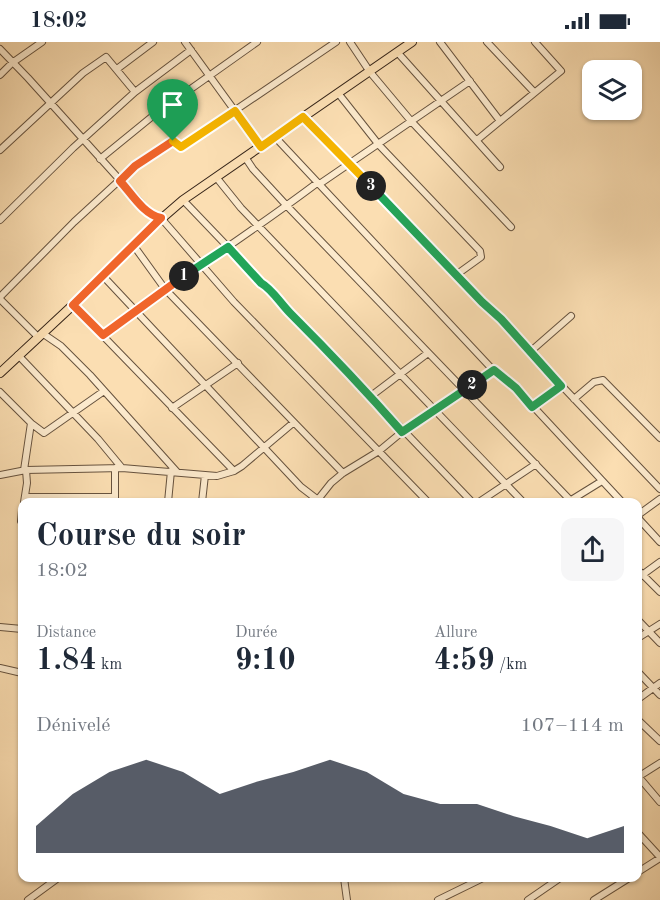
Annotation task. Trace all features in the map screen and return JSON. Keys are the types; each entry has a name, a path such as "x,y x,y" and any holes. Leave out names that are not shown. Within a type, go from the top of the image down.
{"main road":[{"path":"0,372 73,305 161,218 183,200 412,42"}],"street":[{"path":"0,75 12,63 42,42"},
{"path":"117,69 153,42"},
{"path":"185,42 261,147"},
{"path":"100,159 154,115 257,42"},
{"path":"175,472 61,346 40,335 0,298 74,222 135,166 173,141 181,147 336,42"},
{"path":"350,42 370,72 411,121 511,228"},
{"path":"440,42 500,121"},
{"path":"487,42 534,92"},
{"path":"477,140 561,71 535,42"},
{"path":"0,49 147,210 154,217 161,218 200,264 324,397 424,498"},
{"path":"0,220 135,92 191,50"},
{"path":"398,53 500,167"},
{"path":"0,150 83,73 106,57 135,92"},
{"path":"103,335 200,264 259,227 317,183 321,183 379,145 470,81"},
{"path":"338,93 379,145 480,251 481,256 456,275"},
{"path":"303,117 501,319 561,386 660,489"},
{"path":"275,137 494,370 516,388 618,498"},
{"path":"245,157 287,206 566,498"},
{"path":"216,177 259,227 520,498"},
{"path":"183,200 467,498"},
{"path":"134,246 165,289 343,473"},
{"path":"102,275 313,498"},
{"path":"73,305 234,471"},
{"path":"531,351 571,316"},
{"path":"371,396 428,353"},
{"path":"18,355 119,468 115,498"},
{"path":"172,408 238,363"},
{"path":"319,498 331,483 343,473 379,451 402,432 494,370"},
{"path":"574,399 594,382 603,380 660,438"},
{"path":"532,407 561,386"},
{"path":"0,392 44,433 104,391"},
{"path":"25,498 25,470 31,423"},
{"path":"0,475 25,470 119,468 217,476 234,471 293,423"},
{"path":"485,498 536,464"},
{"path":"169,498 175,472"},
{"path":"202,498 205,475"},
{"path":"576,498 602,481"},
{"path":"642,514 660,500"},
{"path":"642,522 660,542"},
{"path":"642,572 660,562"},
{"path":"642,577 660,592"},
{"path":"642,624 660,643"},
{"path":"642,636 660,624"},
{"path":"0,627 18,629"},
{"path":"0,668 18,672"},
{"path":"642,676 660,695"},
{"path":"642,696 660,683"},
{"path":"642,724 660,741"},
{"path":"642,774 660,763"},
{"path":"642,782 660,802"},
{"path":"642,837 660,857 642,869"},
{"path":"28,900 53,882"},
{"path":"345,882 347,900"},
{"path":"438,900 475,882"},
{"path":"528,900 554,882"},
{"path":"594,900 623,882"}],"route":[{"path":"235,111 261,147 303,117 501,319 561,386 532,407 516,388 494,370 402,432 341,364 228,247 200,264 103,335 73,305 161,218 154,217 120,181 135,166 173,141 181,147 235,111"}]}
